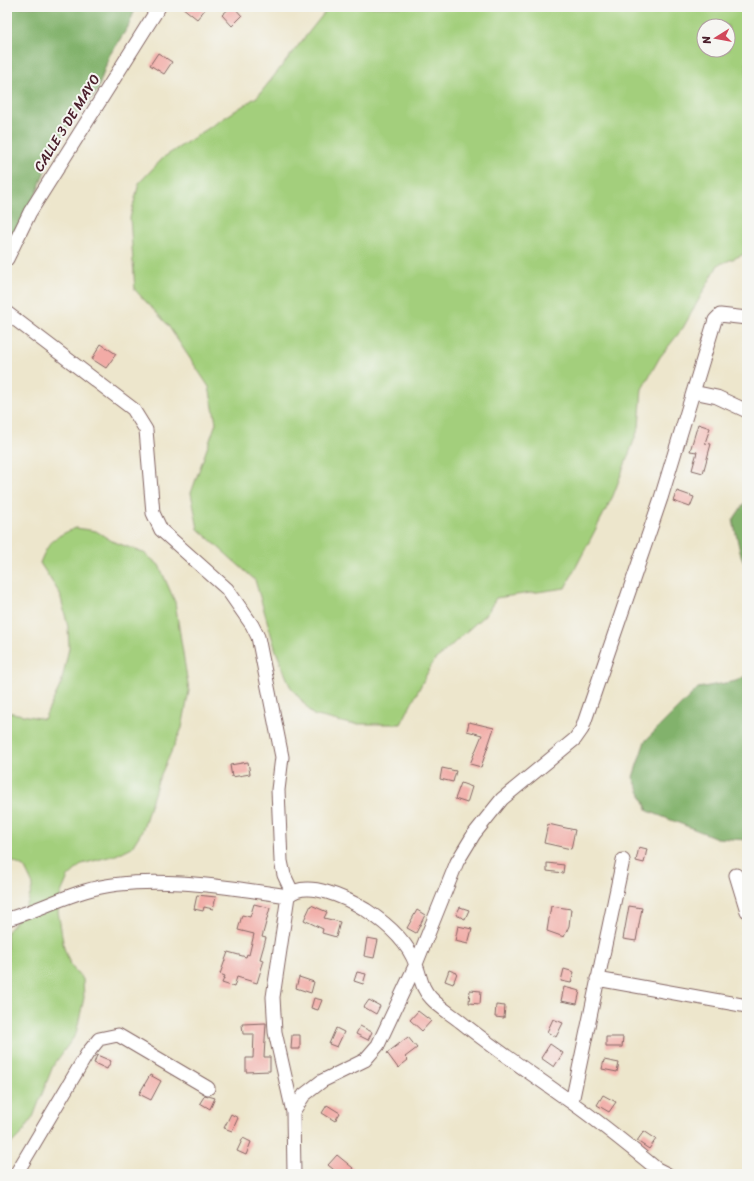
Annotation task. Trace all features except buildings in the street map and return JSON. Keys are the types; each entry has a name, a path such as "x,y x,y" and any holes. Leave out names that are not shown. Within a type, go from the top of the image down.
{"street":[{"name":"CALLE 3 DE MAYO","path":"7,259 30,212 159,7"},
{"path":"7,313 134,409 146,430 153,513 161,530 227,589 255,631 261,651 263,669 282,757 278,790 281,861 290,894 273,997 275,1032 293,1112 294,1174"},
{"path":"293,1112 304,1095 322,1081 365,1060 378,1045 416,964 457,862 474,834 502,799 575,739 582,729 658,506 715,320 720,315 747,318"},
{"path":"693,392 717,397 747,411"},
{"path":"572,1102 623,860"},
{"path":"736,875 747,911"},
{"path":"7,919 32,912 85,891 124,884 199,884 290,894 298,889 313,888 345,900 365,910 380,920 407,947 416,964 423,988 431,998 486,1043 572,1102 657,1169 667,1174"},
{"path":"597,979 747,1006"},
{"path":"16,1174 87,1054 99,1040 118,1035 208,1088"}],"green space":[{"path":"7,7 136,7 128,27 109,56 97,92 53,148 30,212 18,235 7,236"},
{"path":"329,7 738,7 747,16 747,253 718,265 683,328 660,357 642,389 639,427 613,496 565,588 496,598 488,612 433,662 401,724 350,724 313,715 290,686 276,651 255,580 198,529 191,493 216,423 209,387 167,324 135,290 130,218 139,183 164,157 258,96"},
{"path":"747,499 747,568 741,556 733,520"},
{"path":"76,528 96,531 112,541 144,553 159,565 175,602 189,691 182,728 158,781 142,831 132,847 116,855 82,864 68,877 61,893 58,911 64,948 71,966 83,979 84,998 76,1034 53,1066 33,1117 23,1132 7,1148 7,931 19,918 28,902 33,885 25,868 10,860 7,860 7,712 44,719 61,684 69,648 68,627 60,594 40,563 49,545 57,537"},
{"path":"747,675 747,840 717,838 648,811 633,777 645,741 698,688 736,681"}]}
